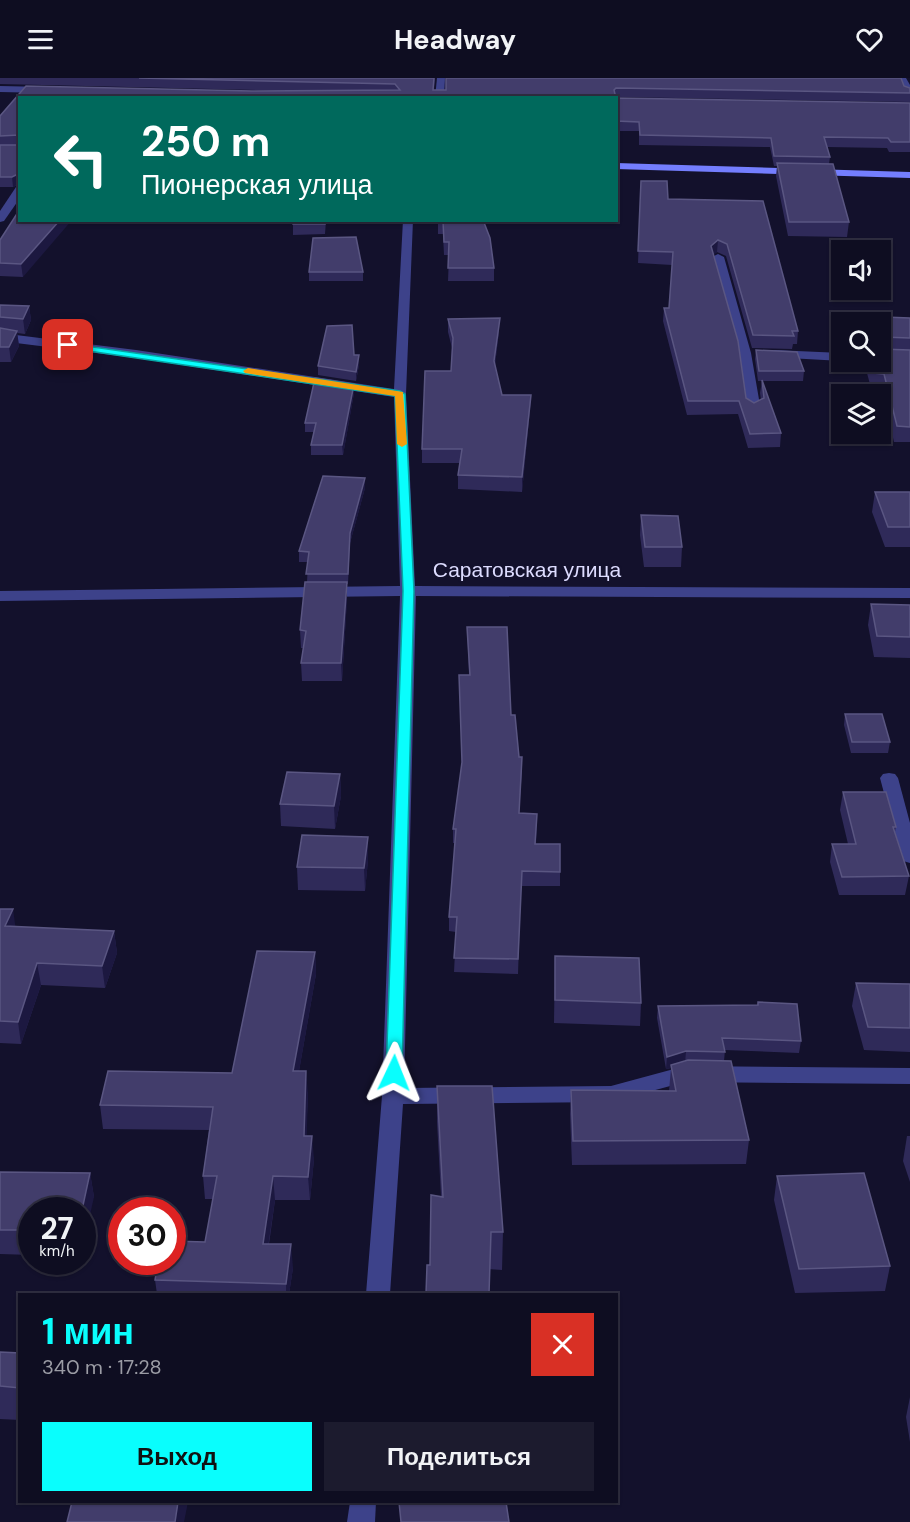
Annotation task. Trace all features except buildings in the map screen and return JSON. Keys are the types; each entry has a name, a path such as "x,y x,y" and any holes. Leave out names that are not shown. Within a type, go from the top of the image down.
{"main road":[{"path":"618,166 910,175"}],"street":[{"path":"0,89 9,78"},
{"path":"438,96 441,78"},
{"path":"902,78 910,94"},
{"path":"0,89 60,90"},
{"path":"0,219 18,192"},
{"path":"378,1293 393,1096 408,591 400,394 408,222"},
{"path":"718,257 745,353 754,411"},
{"path":"0,337 136,354 400,394"},
{"path":"745,353 831,357"},
{"name":"Саратовская улица","path":"0,596 408,591 910,592"},
{"path":"889,778 910,857"},
{"path":"393,1096 610,1094 685,1074 910,1076"},
{"path":"361,1522 363,1503"}],"slow traffic":[{"path":"248,371 400,394 402,444"}],"route":[{"path":"68,345 400,394 408,591 394,1073"}]}
